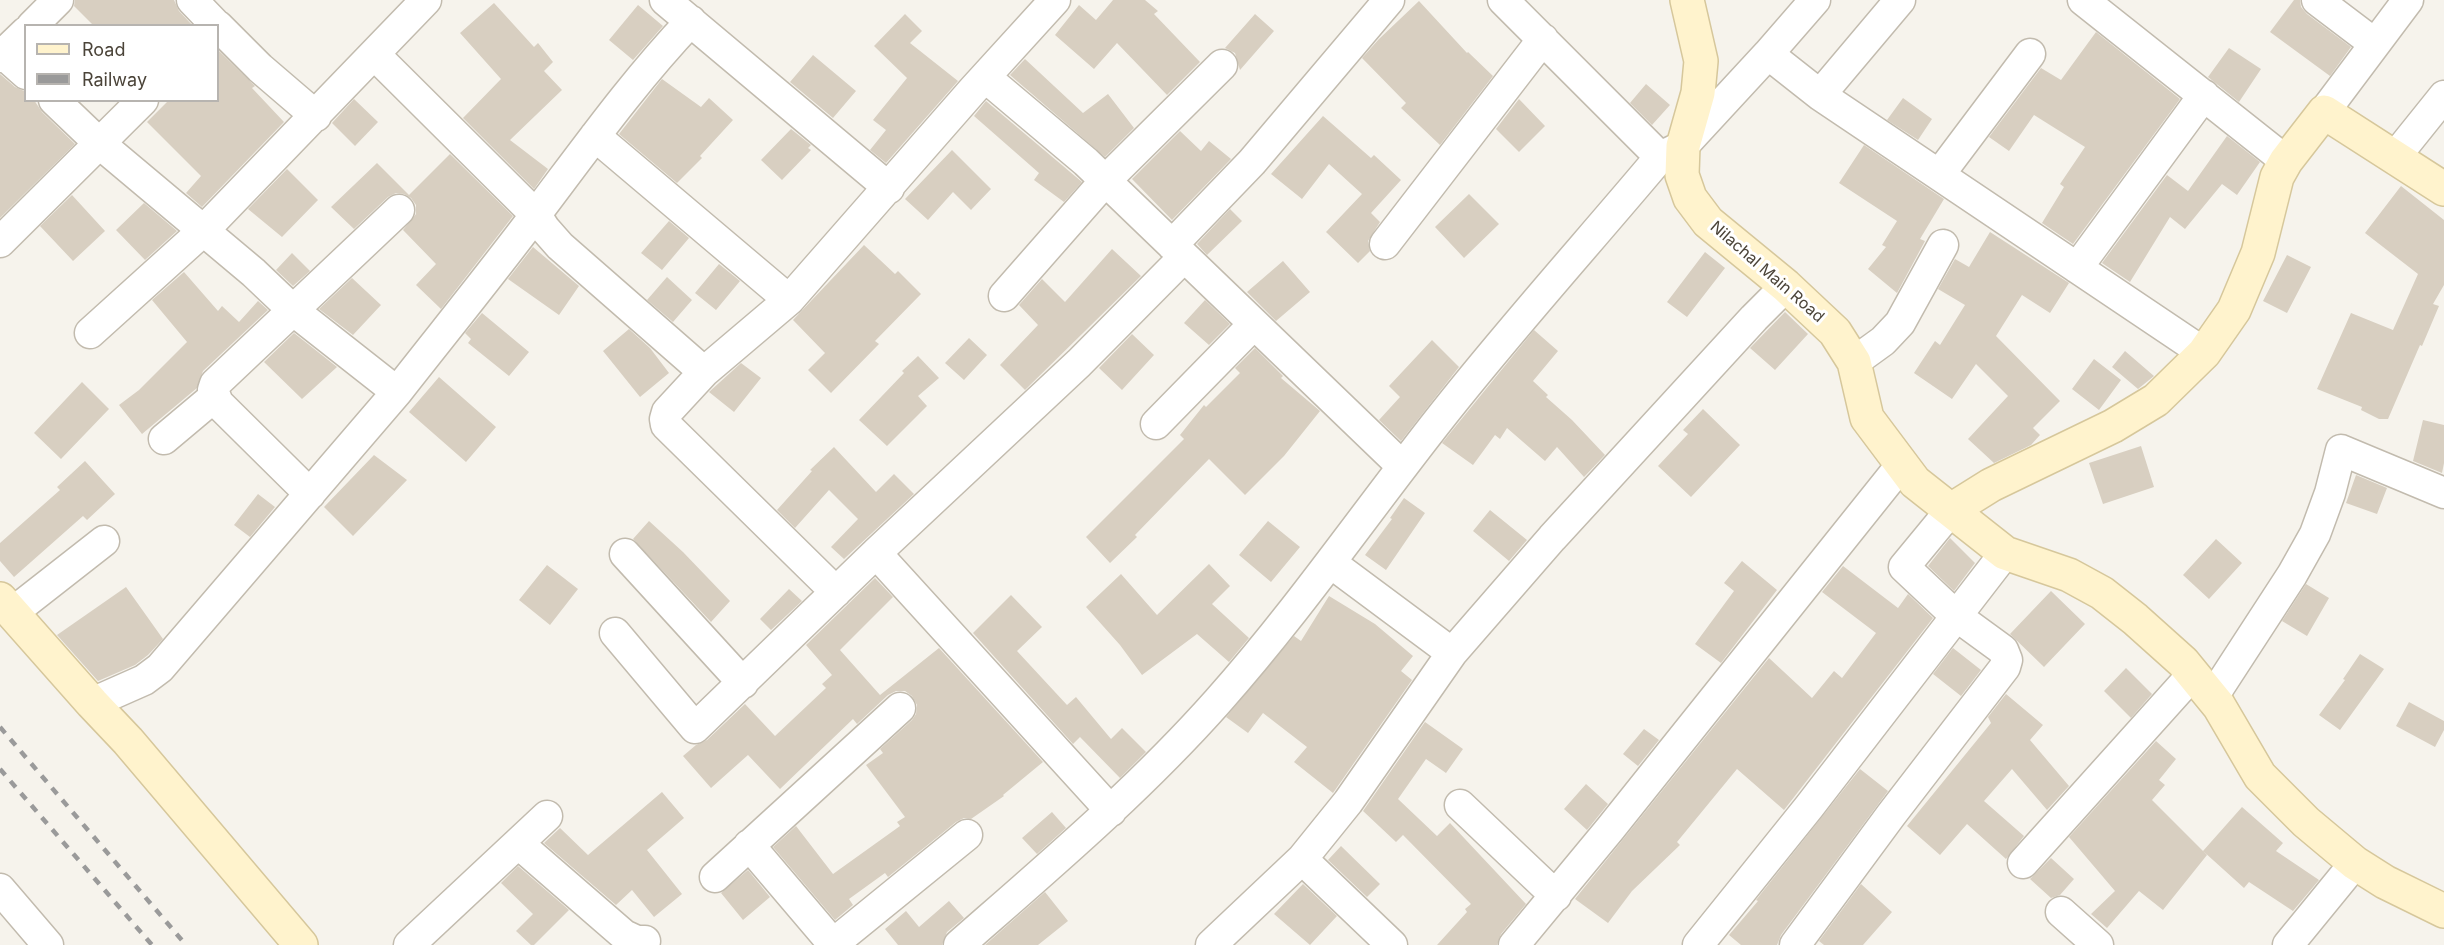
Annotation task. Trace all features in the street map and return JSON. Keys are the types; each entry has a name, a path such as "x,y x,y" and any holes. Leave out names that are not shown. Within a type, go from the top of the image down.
{"street":[{"path":"34,24 58,0"},
{"path":"192,0 215,24"},
{"path":"90,333 204,230 426,0"},
{"path":"836,592 666,425 667,412 704,372 789,300 1055,0"},
{"path":"615,633 695,728 876,553 1079,363 1178,251 1389,0"},
{"path":"1503,0 1543,39 1671,151"},
{"name":"Nilachal Main Road","path":"1687,0 1701,61 1698,93 1671,151 1690,198 1708,222 1786,286 1835,332 1854,362 1867,418 1915,482 2005,553 2068,574 2102,593 2135,619 2183,662 2202,686 2260,776 2306,822 2355,863 2385,882 2444,911"},
{"path":"959,945 1111,810 1217,701 1332,563 1402,466 1449,406 1671,151 1768,54 1815,0"},
{"path":"1820,95 1900,0"},
{"path":"2083,0 2286,161"},
{"path":"2317,0 2375,44"},
{"path":"1803,942 1891,814 2006,667 2007,660 2003,651 1955,615 1904,567 1951,510 1991,485 2113,426 2156,400 2204,353 2234,310 2258,254 2277,177 2286,161 2408,0"},
{"path":"92,703 144,680 160,668 397,392 659,55 676,7 889,188"},
{"path":"219,28 260,68 316,116"},
{"path":"24,34 1,54 24,72"},
{"path":"1386,244 1543,39"},
{"path":"1768,54 1820,95 2204,353"},
{"path":"1939,175 2031,54"},
{"path":"375,55 536,215 545,230 560,246 704,372"},
{"path":"1004,296 1105,181 1222,64"},
{"path":"985,77 1105,181 1402,466"},
{"path":"2077,268 2204,95"},
{"path":"2394,157 2444,96"},
{"path":"56,102 99,143 204,230 294,311 397,392"},
{"path":"0,242 141,102"},
{"path":"2324,112 2444,189"},
{"path":"595,136 789,300"},
{"path":"310,495 218,403 213,390 215,384 399,210"},
{"path":"1854,362 1883,341 1900,323 1943,245"},
{"path":"1211,945 1302,859 1348,802 1452,653 1552,538 1786,286"},
{"path":"1156,424 1254,324"},
{"path":"164,439 214,397"},
{"path":"2024,863 2202,686 2292,575 2315,534 2330,493 2341,450 2444,493"},
{"path":"1514,945 1556,897 1902,464"},
{"path":"104,541 6,606 128,741 300,945"},
{"path":"876,553 1111,810"},
{"path":"1698,945 1809,807 2005,553"},
{"path":"625,554 742,683"},
{"path":"1332,563 1452,653"},
{"path":"715,877 900,708"},
{"path":"1460,805 1556,897"},
{"path":"409,945 547,816"},
{"path":"749,845 834,945 967,835"},
{"path":"519,844 624,935 637,941 645,941"},
{"path":"1302,859 1392,945"},
{"path":"2288,945 2355,863"},
{"path":"0,889 48,945"},
{"path":"2061,912 2098,945"}],"building":[{"path":"75,0 174,0 179,11 191,24 92,24 74,6"},
{"path":"1113,0 1145,0 1158,11 1154,14 1200,62 1167,95 1117,43 1094,69 1055,35 1079,5 1096,20"},
{"path":"2294,0 2300,0 2301,7 2307,14 2351,47 2330,76 2270,32"},
{"path":"1419,1 1467,53 1493,76 1440,145 1401,108 1406,103 1362,58"},
{"path":"494,3 534,47 538,43 553,62 544,71 562,90 510,140 548,169 534,189 463,118 501,79 460,33"},
{"path":"638,5 663,26 633,60 609,40"},
{"path":"905,14 922,31 910,43 958,81 886,163 870,150 886,130 873,120 907,78 874,46"},
{"path":"1255,14 1274,31 1240,70 1235,53 1225,48"},
{"path":"2096,32 2180,99 2073,244 2042,223 2064,187 2060,184 2085,147 2034,115 2009,151 1989,137 2041,68 2061,80"},
{"path":"2229,48 2261,69 2239,102 2208,77"},
{"path":"219,51 255,86 252,88 284,122 202,207 186,193 201,176 147,122 167,102 219,102"},
{"path":"813,55 856,91 833,118 790,82"},
{"path":"1025,59 1083,113 1108,94 1134,128 1105,157 1010,75"},
{"path":"0,74 15,87 24,91 24,102 35,102 42,112 75,144 0,218"},
{"path":"662,79 701,107 709,98 733,120 700,156 702,158 677,183 619,134"},
{"path":"1646,84 1670,105 1652,125 1630,103"},
{"path":"1903,98 1932,119 1918,140 1887,120"},
{"path":"354,99 378,122 355,146 332,123"},
{"path":"1519,99 1545,126 1519,152 1496,129"},
{"path":"986,101 1082,182 1064,202 1034,180 1039,173 974,116"},
{"path":"1323,116 1371,158 1374,155 1401,180 1371,213 1380,222 1368,241 1370,251 1358,263 1326,232 1362,194 1329,164 1302,199 1271,174"},
{"path":"791,129 811,145 808,148 811,150 782,180 761,160"},
{"path":"1180,131 1201,151 1209,141 1231,159 1172,220 1132,179"},
{"path":"2227,136 2260,162 2237,195 2222,184 2185,229 2170,217 2130,282 2102,263 2167,175 2188,191"},
{"path":"1864,145 1944,199 1920,239 1925,241 1897,293 1868,269 1886,247 1882,245 1897,221 1839,183"},
{"path":"952,150 991,189 971,210 953,192 928,220 905,199"},
{"path":"450,154 513,216 441,309 416,285 436,264 403,230 416,214 416,205 411,198 396,193 388,197 354,229 331,207 377,163 409,195"},
{"path":"287,169 318,200 282,237 248,209"},
{"path":"2401,186 2444,220 2444,285 2433,304 2439,306 2388,419 2379,419 2361,410 2362,407 2317,389 2351,313 2393,330 2418,274 2365,233"},
{"path":"1469,194 1499,224 1464,258 1435,227"},
{"path":"72,195 105,231 73,261 40,226"},
{"path":"144,203 177,231 145,260 116,230"},
{"path":"1230,209 1242,221 1207,255 1197,244"},
{"path":"669,221 689,238 662,270 641,253"},
{"path":"1990,232 2069,283 2050,313 2022,295 1996,336 2060,401 2033,428 2040,435 2031,445 1994,463 1968,439 2008,396 1976,364 1952,399 1914,373 1935,341 1940,345 1965,305 1938,289 1955,259 1969,267"},
{"path":"864,245 895,274 898,271 921,294 875,341 879,344 831,393 808,370 825,353 793,320"},
{"path":"533,247 579,286 559,315 508,279"},
{"path":"1112,249 1141,276 1025,390 1000,365 1038,325 1019,305 1042,279 1065,302"},
{"path":"1705,252 1725,268 1687,317 1667,302"},
{"path":"292,253 310,271 293,286 276,270"},
{"path":"2287,255 2311,267 2287,313 2263,301"},
{"path":"1283,261 1310,292 1276,321 1247,292"},
{"path":"719,264 740,281 716,310 695,293"},
{"path":"184,272 218,311 222,306 239,322 258,301 268,310 203,371 197,388 142,434 119,405 139,390 187,342 152,300"},
{"path":"667,277 692,300 673,322 647,300"},
{"path":"352,278 381,305 353,335 319,309"},
{"path":"1205,300 1230,324 1209,345 1184,323"},
{"path":"1785,312 1808,334 1775,370 1750,348"},
{"path":"482,313 529,352 509,376 468,343 471,339 465,333"},
{"path":"629,329 650,348 669,373 640,397 603,351"},
{"path":"1534,330 1558,351 1533,381 1548,395 1546,397 1572,420 1605,455 1584,477 1557,447 1545,461 1507,428 1500,439 1495,435 1473,465 1442,443"},
{"path":"294,333 337,367 302,399 264,362"},
{"path":"1132,334 1154,355 1122,390 1099,368"},
{"path":"969,338 987,355 964,380 945,363"},
{"path":"1432,340 1459,367 1401,441 1379,420 1400,397 1389,386"},
{"path":"1255,348 1283,376 1281,378 1320,411 1284,456 1245,495 1209,459 1110,563 1086,537 1184,439 1180,435 1204,405 1206,407 1240,373 1235,368"},
{"path":"2125,351 2154,376 2138,389 2112,367"},
{"path":"918,356 939,378 918,396 927,406 887,446 859,420"},
{"path":"2094,359 2121,380 2099,410 2072,389"},
{"path":"741,363 761,378 734,412 709,392"},
{"path":"439,377 496,427 466,462 409,412"},
{"path":"82,382 109,409 61,459 34,433"},
{"path":"1703,409 1740,445 1691,497 1658,466 1688,434 1683,430"},
{"path":"2423,420 2444,425 2442,473 2413,461"},
{"path":"2141,446 2154,487 2103,504 2089,463"},
{"path":"834,447 876,492 894,474 914,494 844,559 831,547 858,519 829,490 795,528 777,510 812,471 810,470"},
{"path":"374,455 407,480 353,536 324,507"},
{"path":"85,461 115,494 87,520 83,516 14,577 0,561 0,543 60,490 57,487"},
{"path":"2356,475 2387,488 2377,514 2346,503"},
{"path":"258,494 275,507 250,537 234,525"},
{"path":"1404,498 1425,513 1386,570 1365,555 1392,519 1390,518"},
{"path":"1490,510 1527,540 1509,561 1473,531"},
{"path":"649,521 683,552 730,601 711,622 633,539"},
{"path":"1268,521 1300,547 1271,582 1239,555"},
{"path":"1950,538 1975,563 1954,591 1928,566"},
{"path":"2216,539 2242,563 2209,599 2183,575"},
{"path":"1742,561 1777,590 1721,663 1695,644 1734,591 1724,583"},
{"path":"1209,564 1230,586 1212,604 1249,638 1229,662 1197,634 1142,675 1120,645 1086,607 1121,574 1157,615"},
{"path":"547,565 578,589 550,625 519,600"},
{"path":"1843,566 1898,608 1908,594 1933,618 1784,810 1737,769 1677,842 1680,845 1632,891 1608,923 1575,899 1769,658 1812,698 1834,671 1842,678 1876,633 1822,592"},
{"path":"875,578 893,597 840,650 880,695 939,648 1043,762 1004,796 971,819 964,818 956,822 888,877 885,873 849,899 853,905 835,920 773,847 796,826 833,874 900,826 897,822 905,817 866,765 883,753 880,749 916,714 917,705 912,696 905,691 896,691 888,695 857,724 853,719 780,789 748,755 711,788 683,756 696,745 707,740 745,704 775,736 826,688 822,684 832,675 806,645"},
{"path":"2306,584 2329,598 2307,636 2282,621"},
{"path":"126,587 163,639 135,665 98,681 57,635"},
{"path":"789,589 802,601 771,630 760,619"},
{"path":"2051,591 2085,624 2044,667 2010,634"},
{"path":"1011,595 1042,627 1017,651 1067,705 1076,697 1111,739 1122,728 1146,752 1120,778 1080,737 1073,744 973,633"},
{"path":"1329,596 1375,624 1413,656 1401,671 1412,680 1333,793 1294,762 1307,747 1263,713 1248,733 1226,717 1294,636 1301,641"},
{"path":"1953,648 1981,670 1961,696 1933,674"},
{"path":"2360,654 2384,669 2340,730 2319,715 2345,680 2343,679"},
{"path":"2126,668 2152,694 2131,718 2104,691"},
{"path":"2006,694 2043,725 2030,740 2069,786 2047,810 2012,769 1984,801 2024,836 2006,859 1967,824 1940,855 1907,826 1991,723 1988,717"},
{"path":"2409,702 2444,721 2444,730 2435,747 2396,726"},
{"path":"1425,722 1463,749 1446,773 1426,759 1398,799 1437,836 1450,823 1526,904 1501,934 1497,945 1437,945 1467,912 1465,909 1471,904 1403,835 1396,842 1363,811"},
{"path":"1644,729 1659,740 1638,766 1623,754"},
{"path":"2156,741 2176,759 2159,780 2165,785 2152,800 2207,855 2163,910 2139,891 2107,928 2091,914 2115,891 2069,837"},
{"path":"1860,769 1888,791 1781,935 1777,945 1741,945 1729,935"},
{"path":"1586,784 1608,804 1587,830 1564,809"},
{"path":"662,792 684,818 647,850 682,894 654,917 632,890 616,905 544,843 560,828 588,855"},
{"path":"2242,807 2283,843 2276,851 2319,880 2293,911 2249,882 2244,888 2203,851"},
{"path":"1052,812 1066,828 1037,854 1022,838"},
{"path":"1341,846 1380,884 1367,897 1328,860"},
{"path":"2051,858 2074,879 2060,895 2051,898 2030,879"},
{"path":"518,866 569,910 534,945 531,945 516,931 533,914 501,883"},
{"path":"748,870 770,897 743,920 721,893"},
{"path":"1303,884 1337,916 1310,945 1274,914"},
{"path":"1861,884 1892,912 1863,945 1824,945 1819,941"},
{"path":"1045,892 1068,921 1038,945 985,945"},
{"path":"949,901 964,918 947,932 942,945 898,945 885,929 906,911 919,927"}],"railway":[{"path":"0,727 186,945"},
{"path":"0,769 152,945"}]}
